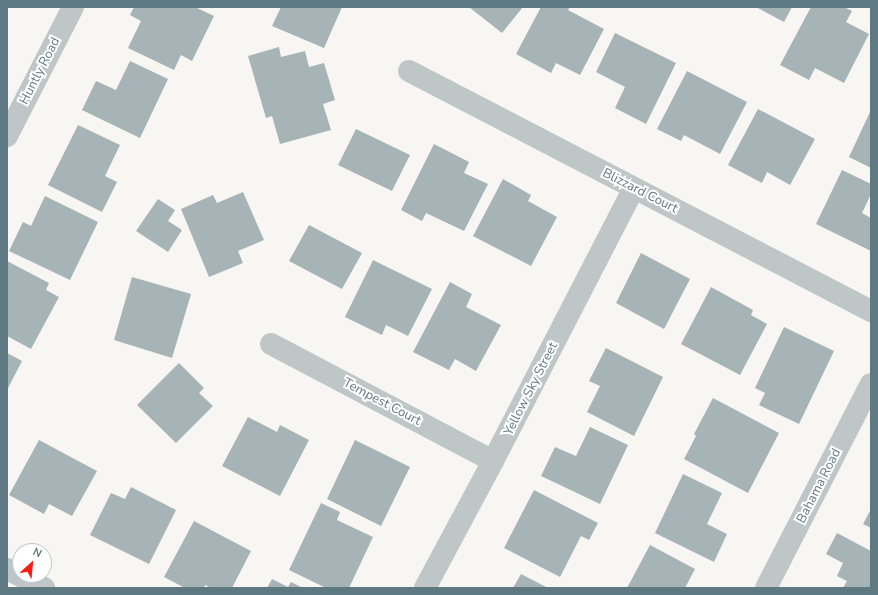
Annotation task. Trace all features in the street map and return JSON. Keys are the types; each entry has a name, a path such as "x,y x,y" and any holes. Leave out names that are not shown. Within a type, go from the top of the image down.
{"street":[{"name":"Huntly Road","path":"7,136 73,7"},
{"name":"Blizzard Court","path":"409,72 871,311"},
{"name":"Yellow Sky Street","path":"425,588 493,461 634,188"},
{"name":"Tempest Court","path":"271,344 493,461"},
{"name":"Bahama Road","path":"766,588 871,384"},
{"path":"7,569 44,588"}],"building":[{"path":"134,7 195,7 214,16 192,61 181,55 174,70 128,48 141,21 130,15"},
{"path":"281,7 342,7 324,48 272,26"},
{"path":"469,7 523,7 502,33"},
{"path":"541,7 570,7 568,10 604,29 580,75 556,63 551,73 516,54"},
{"path":"756,7 792,7 784,22"},
{"path":"811,7 844,7 852,11 846,22 869,34 844,83 815,68 809,80 780,65"},
{"path":"615,33 676,63 646,124 615,108 625,87 596,72"},
{"path":"279,47 281,57 305,51 309,67 324,63 335,100 323,104 331,130 280,144 272,116 266,118 248,56"},
{"path":"130,61 168,79 140,138 82,110 96,81 116,90"},
{"path":"687,71 747,102 720,154 684,135 681,141 657,129"},
{"path":"758,109 815,139 790,185 767,172 762,183 728,165"},
{"path":"871,110 871,168 849,157"},
{"path":"78,125 120,145 105,176 117,182 102,212 48,185"},
{"path":"356,129 410,155 392,191 338,165"},
{"path":"434,144 469,162 464,173 488,184 464,231 426,213 422,221 401,210"},
{"path":"842,170 871,184 871,194 862,213 871,218 871,251 816,224"},
{"path":"503,179 531,195 528,201 557,217 531,266 473,236"},
{"path":"243,192 264,240 238,251 243,263 209,277 181,209 213,195 217,203"},
{"path":"45,196 98,222 70,280 9,251 23,222 31,226"},
{"path":"158,199 175,210 168,221 182,230 168,252 136,231"},
{"path":"309,225 362,253 342,289 289,261"},
{"path":"641,253 690,279 664,329 616,303"},
{"path":"373,260 432,289 408,336 386,325 382,335 345,317"},
{"path":"7,261 49,283 46,290 59,297 31,349 7,336"},
{"path":"132,277 191,294 172,358 114,340"},
{"path":"450,282 472,294 466,307 501,325 476,371 455,359 449,370 413,352"},
{"path":"711,287 753,310 751,315 767,324 740,375 681,344"},
{"path":"784,327 834,351 799,424 759,405 765,393 755,388"},
{"path":"606,348 663,377 634,436 587,412 600,386 589,381"},
{"path":"7,353 22,361 7,390"},
{"path":"179,363 204,388 199,393 213,406 176,443 137,405"},
{"path":"713,398 779,433 748,493 684,459 696,436 694,434"},
{"path":"248,417 277,432 280,425 309,440 280,496 222,466"},
{"path":"590,427 628,445 600,504 541,476 555,447 576,456"},
{"path":"39,440 97,471 72,516 49,504 44,514 9,495"},
{"path":"355,440 410,467 381,526 327,499"},
{"path":"683,474 722,493 707,524 727,534 714,562 655,533"},
{"path":"131,487 176,510 149,564 90,535 111,493 125,499"},
{"path":"534,490 598,523 589,540 581,536 560,577 504,548"},
{"path":"321,503 340,512 337,520 373,537 349,588 326,588 289,570"},
{"path":"871,509 871,528 863,524"},
{"path":"194,521 251,551 232,588 211,588 205,585 204,588 185,588 164,577"},
{"path":"837,533 871,551 871,588 843,588 847,581 837,576 843,563 826,554"},
{"path":"650,545 695,569 685,588 627,588"},
{"path":"521,574 548,588 513,588"},
{"path":"272,579 288,587 291,582 303,588 267,588"}]}
